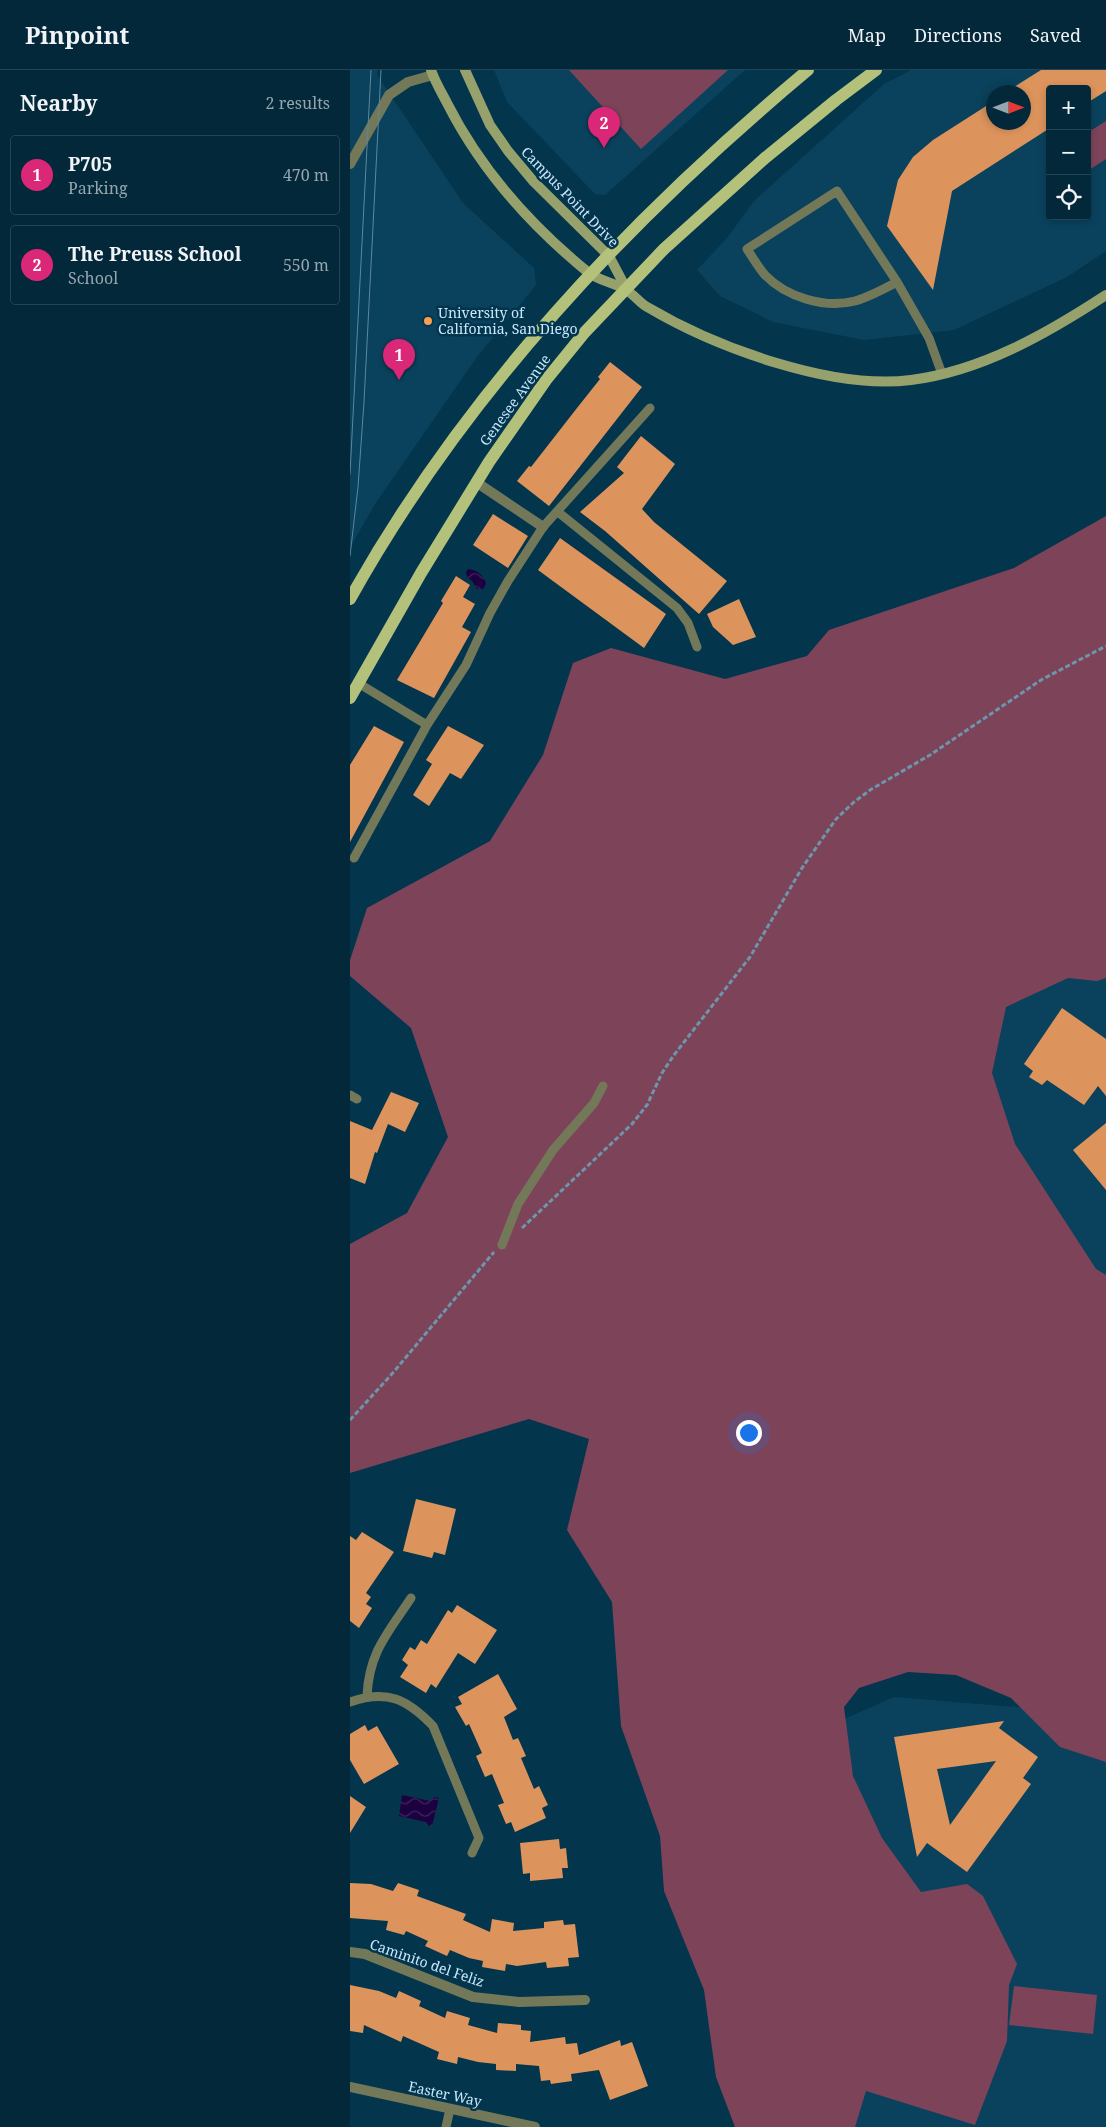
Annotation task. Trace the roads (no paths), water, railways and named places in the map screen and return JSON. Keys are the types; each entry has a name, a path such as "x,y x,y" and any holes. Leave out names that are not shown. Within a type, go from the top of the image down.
{"main road":[{"name":"Campus Point Drive","path":"465,70 490,125 508,151 534,182 609,256 627,290"},
{"name":"Genesee Avenue","path":"350,599 387,534 433,465 507,368 558,307 691,173 742,125 808,70"},
{"name":"Genesee Avenue","path":"350,698 421,572 476,482 518,418 585,332 664,250 765,158 876,70"},
{"name":"Campus Point Drive","path":"432,72 474,151 504,189 557,244 591,274 627,290 647,307 695,332 755,356 849,380 879,382 912,380 942,374 974,364 1062,324 1106,295"}],"street":[{"path":"350,164 389,95 408,82 432,72"},
{"path":"476,482 543,527"},
{"name":"Caminito del Feliz","path":"350,1952 365,1954 473,1997 520,2002 585,2000"},
{"name":"Easter Way","path":"350,2087 535,2127"}],"lane":[{"path":"897,282 854,302 822,303 792,294 785,289 766,275 747,249 837,191 897,282 929,338 942,374"},
{"path":"354,858 427,725 466,666 490,613 543,527 650,408"},
{"path":"558,512 677,608 688,623 697,647"},
{"path":"358,683 427,725"},
{"path":"502,1245 518,1204 553,1150 594,1103 603,1086"},
{"path":"367,1696 368,1674 378,1647 411,1598"},
{"path":"350,1702 367,1696 397,1697 422,1714 433,1726 479,1838 472,1853"},
{"path":"446,2127 450,2109"}],"water":[{"path":"468,569 482,576 486,584 483,589 477,589 467,577 466,572"},
{"path":"402,1795 430,1801 434,1797 439,1798 432,1826 429,1826 426,1822 399,1816"}],"tram line":[{"path":"350,474 371,70"},
{"path":"350,556 358,487 364,402 381,70"}],"place":[{"name":"The Preuss School","path":"604,148"},
{"name":"University of California, San Diego","path":"428,321"},
{"name":"P705","path":"399,380"}]}
